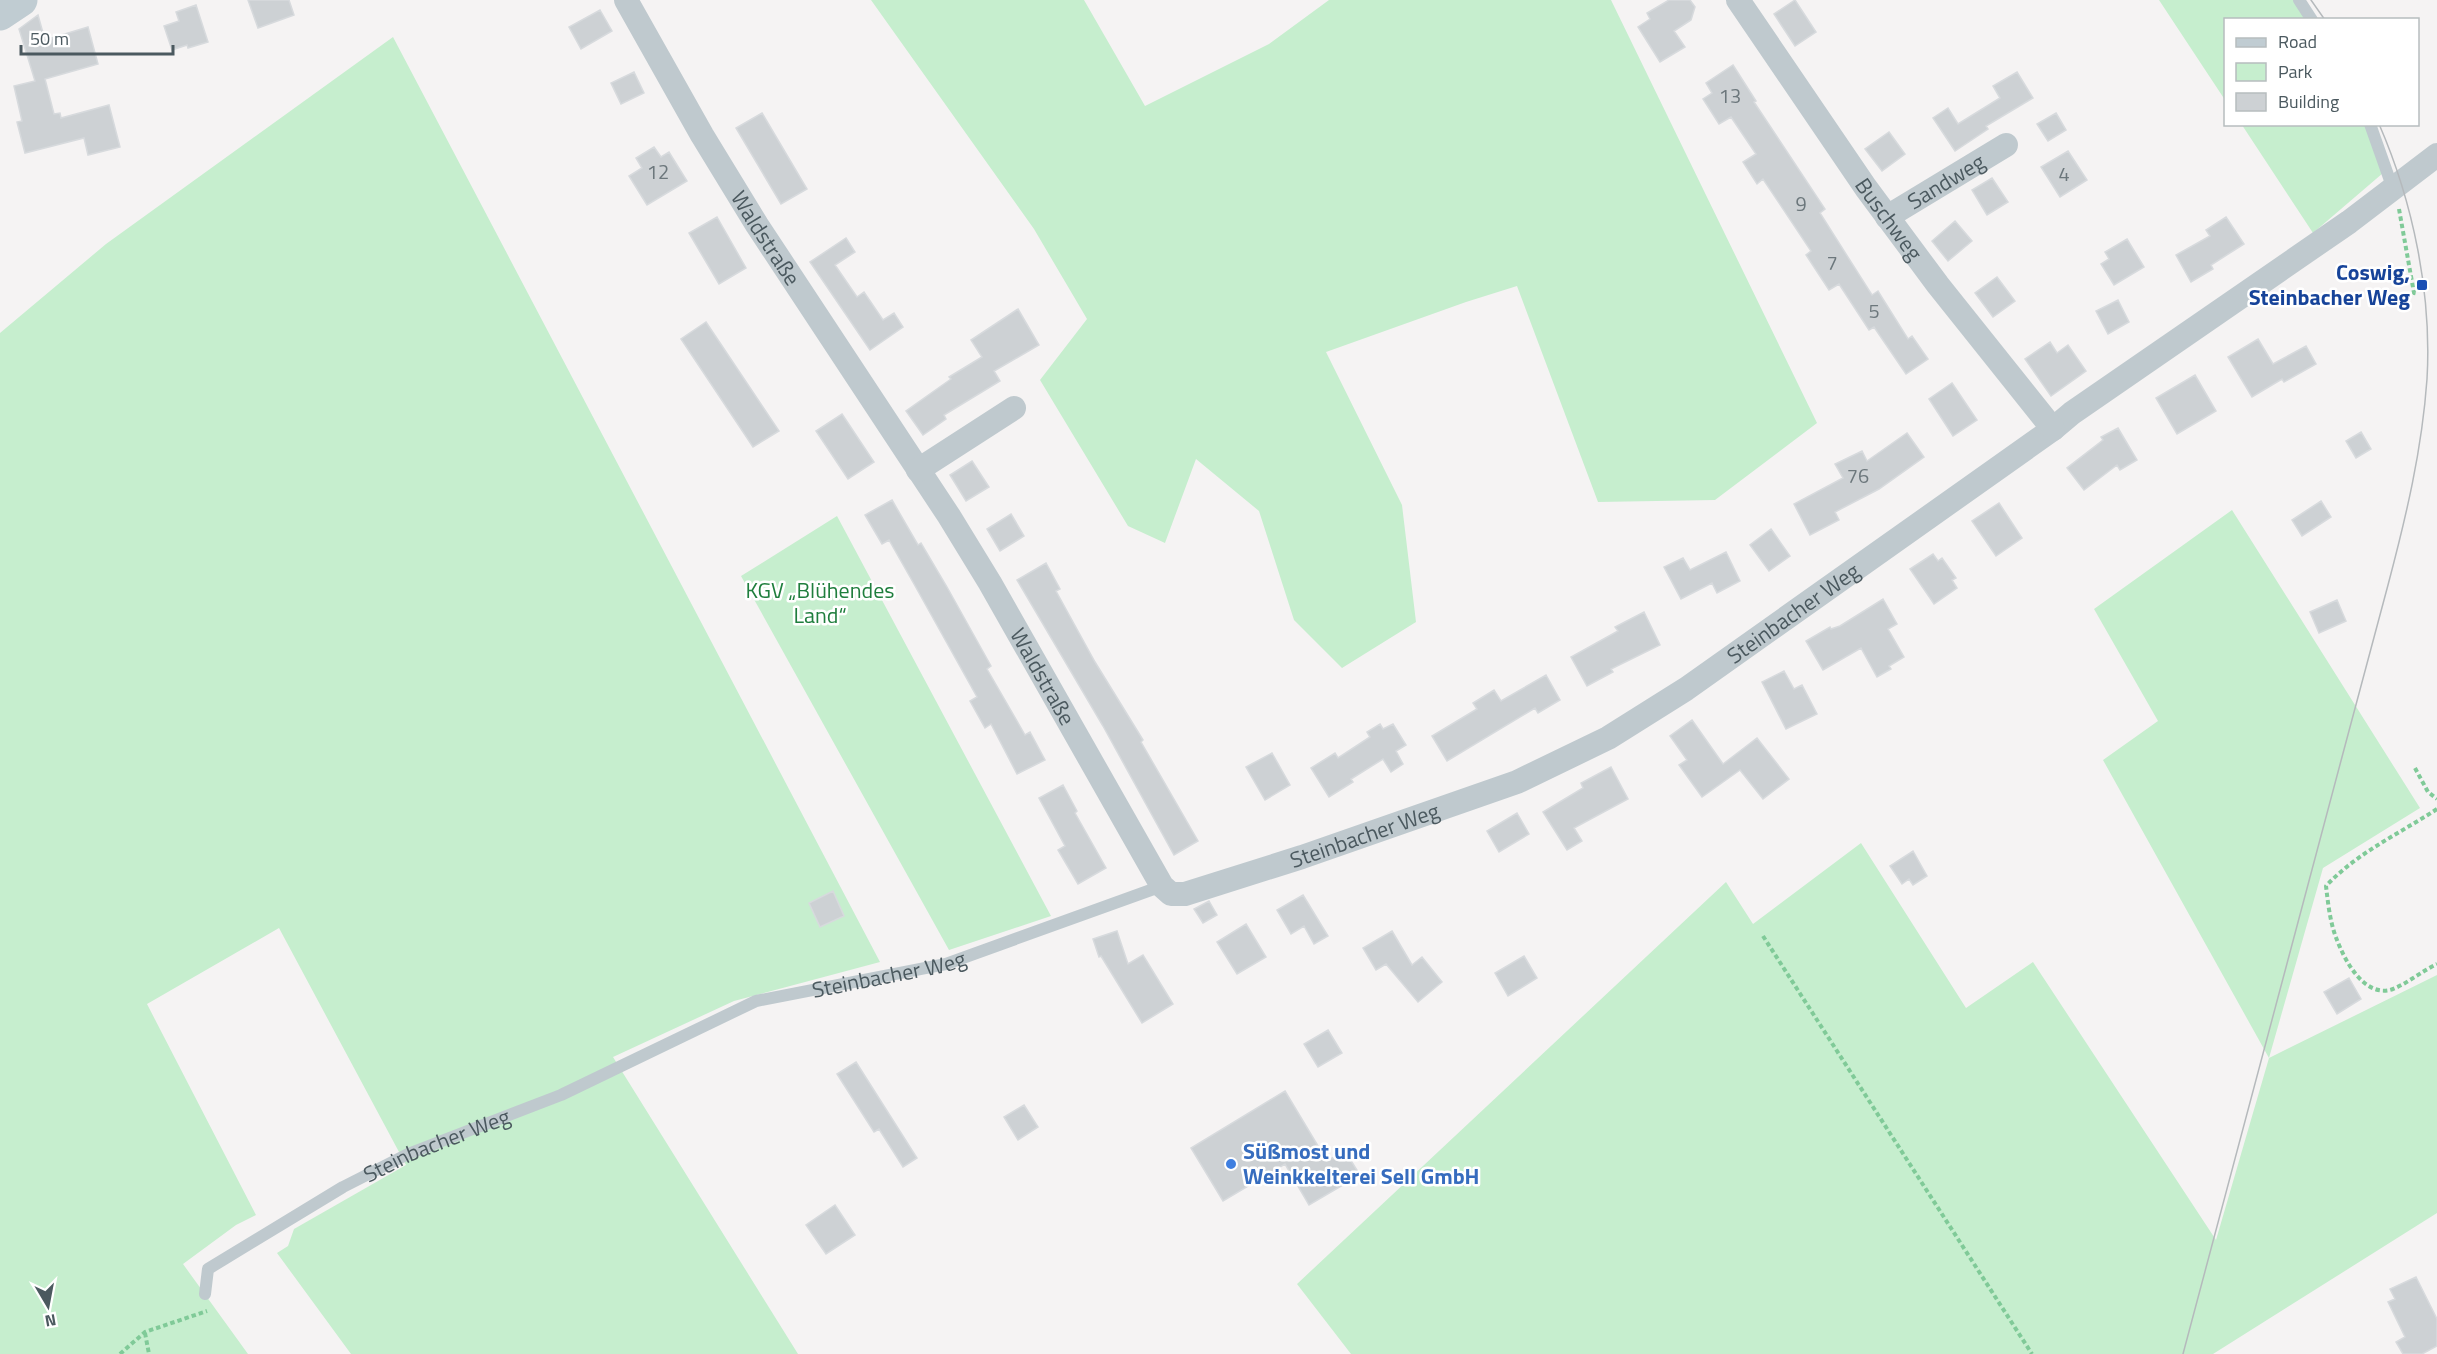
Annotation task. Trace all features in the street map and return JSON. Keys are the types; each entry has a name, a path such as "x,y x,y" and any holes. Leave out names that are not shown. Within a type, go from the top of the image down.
{"street":[{"path":"0,14 21,0"},
{"name":"Waldstraße","path":"626,0 702,135 757,225 990,584 1162,886"},
{"name":"Buschweg","path":"1744,2 1887,217 2053,429"},
{"name":"Sandweg","path":"1887,217 2006,145"},
{"name":"Steinbacher Weg","path":"1162,886 1171,894 1185,894 1302,857 1517,782 1608,738 1686,689 2053,429 2072,413 2349,222 2437,155"},
{"path":"918,470 1014,408"}],"lane":[{"path":"2299,0 2311,18"},
{"path":"2371,126 2393,189"},
{"name":"Steinbacher Weg","path":"205,1294 208,1269 343,1187 408,1154 561,1095 756,1001 946,964 1162,886"}],"path":[{"path":"2393,189 2405,235 2414,293 2418,294"},
{"path":"2415,768 2428,792 2437,799"},
{"path":"2437,809 2363,853 2340,871 2326,886 2329,910 2337,940 2360,982 2371,988 2392,990 2437,964"},
{"path":"1763,936 2032,1354"},
{"path":"120,1354 145,1332 213,1308"},
{"path":"145,1332 149,1354"}],"green space":[{"path":"871,0 1084,0 1145,106 1269,44 1329,0 1611,0 1817,423 1715,500 1598,502 1517,286 1326,352 1402,505 1416,622 1342,668 1294,620 1259,511 1196,459 1165,543 1128,526 1040,380 1087,319 1034,229"},
{"path":"2159,0 2295,0 2308,18 2224,18 2224,98"},
{"path":"393,37 880,962 734,1001 613,1057 798,1354 351,1354 277,1253 288,1246 294,1229 406,1165 279,928 147,1004 256,1215 236,1225 183,1264 248,1354 0,1354 0,333 106,244"},
{"path":"2243,126 2366,126 2383,173 2313,233"},
{"path":"2232,510 2420,808 2323,868 2269,1058 2103,760 2158,721 2094,609"},
{"name":"KGV „Blühendes Land“","path":"837,516 1051,916 949,950 741,576"},
{"path":"1861,843 1966,1008 2033,962 2216,1240 2269,1058 2437,975 2437,1213 2213,1354 1351,1354 1297,1284 1726,882 1753,924"}],"building":[{"path":"248,0 289,0 294,15 258,28"},
{"path":"1669,0 1690,0 1695,7 1691,20 1674,31 1685,47 1660,62 1638,27 1650,19 1647,13"},
{"path":"1795,0 1816,32 1795,46 1774,14"},
{"path":"196,5 208,42 172,50 164,26 179,21 176,12"},
{"path":"600,10 612,31 581,49 569,27"},
{"path":"38,15 45,40 88,27 98,64 45,79 54,114 60,113 61,118 109,105 120,147 88,155 84,138 25,153 17,122 22,121 14,86 35,81 19,29"},
{"path":"1733,65 1756,101 1754,102 1825,209 1820,213 1872,295 1878,291 1908,339 1912,336 1928,359 1906,374 1874,327 1869,330 1839,284 1829,290 1806,255 1811,251 1763,179 1757,184 1743,162 1756,154 1731,117 1719,124 1703,99 1712,93 1706,83"},
{"path":"634,72 644,93 621,104 611,83"},
{"path":"2017,72 2033,98 1986,126 1988,129 1955,151 1933,118 1948,108 1958,124 2000,98 1993,86"},
{"path":"762,113 807,189 781,204 736,128"},
{"path":"2056,113 2066,130 2048,141 2037,124"},
{"path":"1889,132 1905,154 1882,171 1865,149"},
{"path":"654,147 661,157 669,152 687,181 647,205 629,176 642,168 636,158"},
{"path":"2068,151 2087,180 2060,197 2041,167"},
{"path":"1992,178 2008,202 1987,215 1972,190"},
{"path":"717,217 746,268 719,284 689,233"},
{"path":"2226,217 2244,244 2211,265 2213,269 2191,282 2176,255 2210,236 2206,230"},
{"path":"1955,221 1972,241 1948,261 1932,241"},
{"path":"846,238 855,252 835,265 857,297 864,292 883,320 894,313 903,327 870,350 810,262"},
{"path":"2127,239 2144,267 2114,285 2101,264 2109,259 2105,252"},
{"path":"1997,277 2015,301 1993,317 1975,293"},
{"path":"2118,300 2129,322 2108,334 2096,311"},
{"path":"1018,309 1039,345 994,371 1000,381 944,415 946,419 923,435 906,411 951,379 949,377 982,357 971,340"},
{"path":"706,322 779,431 753,447 681,339"},
{"path":"2258,339 2273,364 2306,346 2316,364 2284,382 2282,379 2252,397 2228,357"},
{"path":"2050,342 2057,353 2068,345 2086,371 2051,396 2025,359"},
{"path":"2195,375 2216,411 2177,434 2156,398"},
{"path":"1952,383 1977,420 1953,436 1929,399"},
{"path":"842,414 874,462 848,479 816,431"},
{"path":"2118,428 2137,460 2120,470 2117,465 2084,490 2067,468 2103,440 2101,437"},
{"path":"2361,432 2371,449 2356,458 2346,441"},
{"path":"1907,433 1924,457 1879,489 1835,512 1839,520 1810,535 1794,504 1843,478 1835,464 1862,451 1867,461"},
{"path":"972,461 989,487 966,501 950,475"},
{"path":"892,500 918,545 921,543 947,587 991,666 987,669 1025,735 1030,732 1045,760 1017,774 991,724 985,728 970,701 977,697 914,584 889,540 882,544 865,515"},
{"path":"2321,501 2331,517 2302,536 2292,520"},
{"path":"1999,503 2022,538 1996,556 1972,521"},
{"path":"1011,514 1024,536 1000,551 987,529"},
{"path":"1771,529 1790,556 1769,571 1750,545"},
{"path":"1726,552 1740,581 1717,593 1712,583 1681,599 1664,567 1683,558 1690,570"},
{"path":"1933,554 1938,561 1942,558 1956,578 1952,580 1957,588 1934,604 1910,569"},
{"path":"1046,563 1060,589 1056,591 1095,662 1143,740 1141,742 1198,841 1174,855 1103,726 1017,580"},
{"path":"1883,599 1897,624 1888,629 1904,657 1889,666 1891,669 1877,677 1861,648 1823,670 1806,641 1830,627 1831,629 1840,626"},
{"path":"2337,600 2346,621 2319,633 2310,612"},
{"path":"1644,612 1660,645 1611,669 1613,672 1587,686 1571,657 1618,631 1615,627"},
{"path":"1784,671 1794,689 1802,685 1817,714 1786,729 1762,682"},
{"path":"1546,675 1560,700 1538,713 1535,708 1447,761 1432,736 1477,709 1473,703 1494,690 1501,701"},
{"path":"1692,720 1723,764 1757,738 1789,779 1763,799 1740,770 1702,797 1679,765 1687,760 1670,736"},
{"path":"1380,724 1383,729 1393,724 1406,745 1396,751 1403,764 1391,772 1383,759 1351,779 1353,782 1329,797 1311,768 1335,753 1338,758 1370,737 1367,732"},
{"path":"1272,753 1290,785 1265,800 1246,767"},
{"path":"1611,767 1628,799 1574,828 1582,841 1567,850 1543,812 1583,788 1581,783"},
{"path":"1063,785 1077,811 1075,813 1106,868 1078,884 1058,850 1065,846 1039,798"},
{"path":"1517,813 1529,834 1499,852 1487,831"},
{"path":"1913,851 1927,876 1913,885 1909,879 1902,884 1890,866"},
{"path":"833,891 844,916 820,927 809,903"},
{"path":"1303,895 1328,936 1314,944 1304,926 1291,934 1277,910"},
{"path":"1209,901 1217,915 1203,923 1194,909"},
{"path":"1246,924 1266,957 1237,974 1217,942"},
{"path":"1117,931 1128,964 1143,955 1173,1004 1142,1023 1101,956 1099,957 1093,939"},
{"path":"1392,931 1412,965 1422,957 1442,982 1418,1002 1386,964 1376,970 1363,948"},
{"path":"1524,956 1537,978 1508,996 1495,973"},
{"path":"2349,978 2361,999 2337,1014 2324,992"},
{"path":"1328,1030 1342,1053 1318,1067 1304,1044"},
{"path":"856,1062 917,1158 903,1167 879,1129 874,1132 837,1074"},
{"path":"1285,1091 1327,1161 1345,1151 1360,1175 1309,1205 1285,1164 1223,1201 1191,1148"},
{"path":"1024,1105 1038,1127 1018,1140 1004,1117"},
{"path":"835,1205 855,1235 826,1254 806,1225"},
{"path":"2416,1277 2437,1319 2437,1346 2422,1354 2403,1354 2396,1342 2405,1337 2388,1302 2395,1299 2390,1289"}],"tram line":[{"path":"2311,0 2324,18"},
{"path":"2183,1354 2382,607 2401,534 2417,457 2427,379 2428,347 2423,282 2418,249 2402,185 2380,126"}],"place":[{"name":"Coswig, Steinbacher Weg","path":"2422,285"},
{"name":"Süßmost und Weinkkelterei Sell GmbH","path":"1231,1164"}]}
